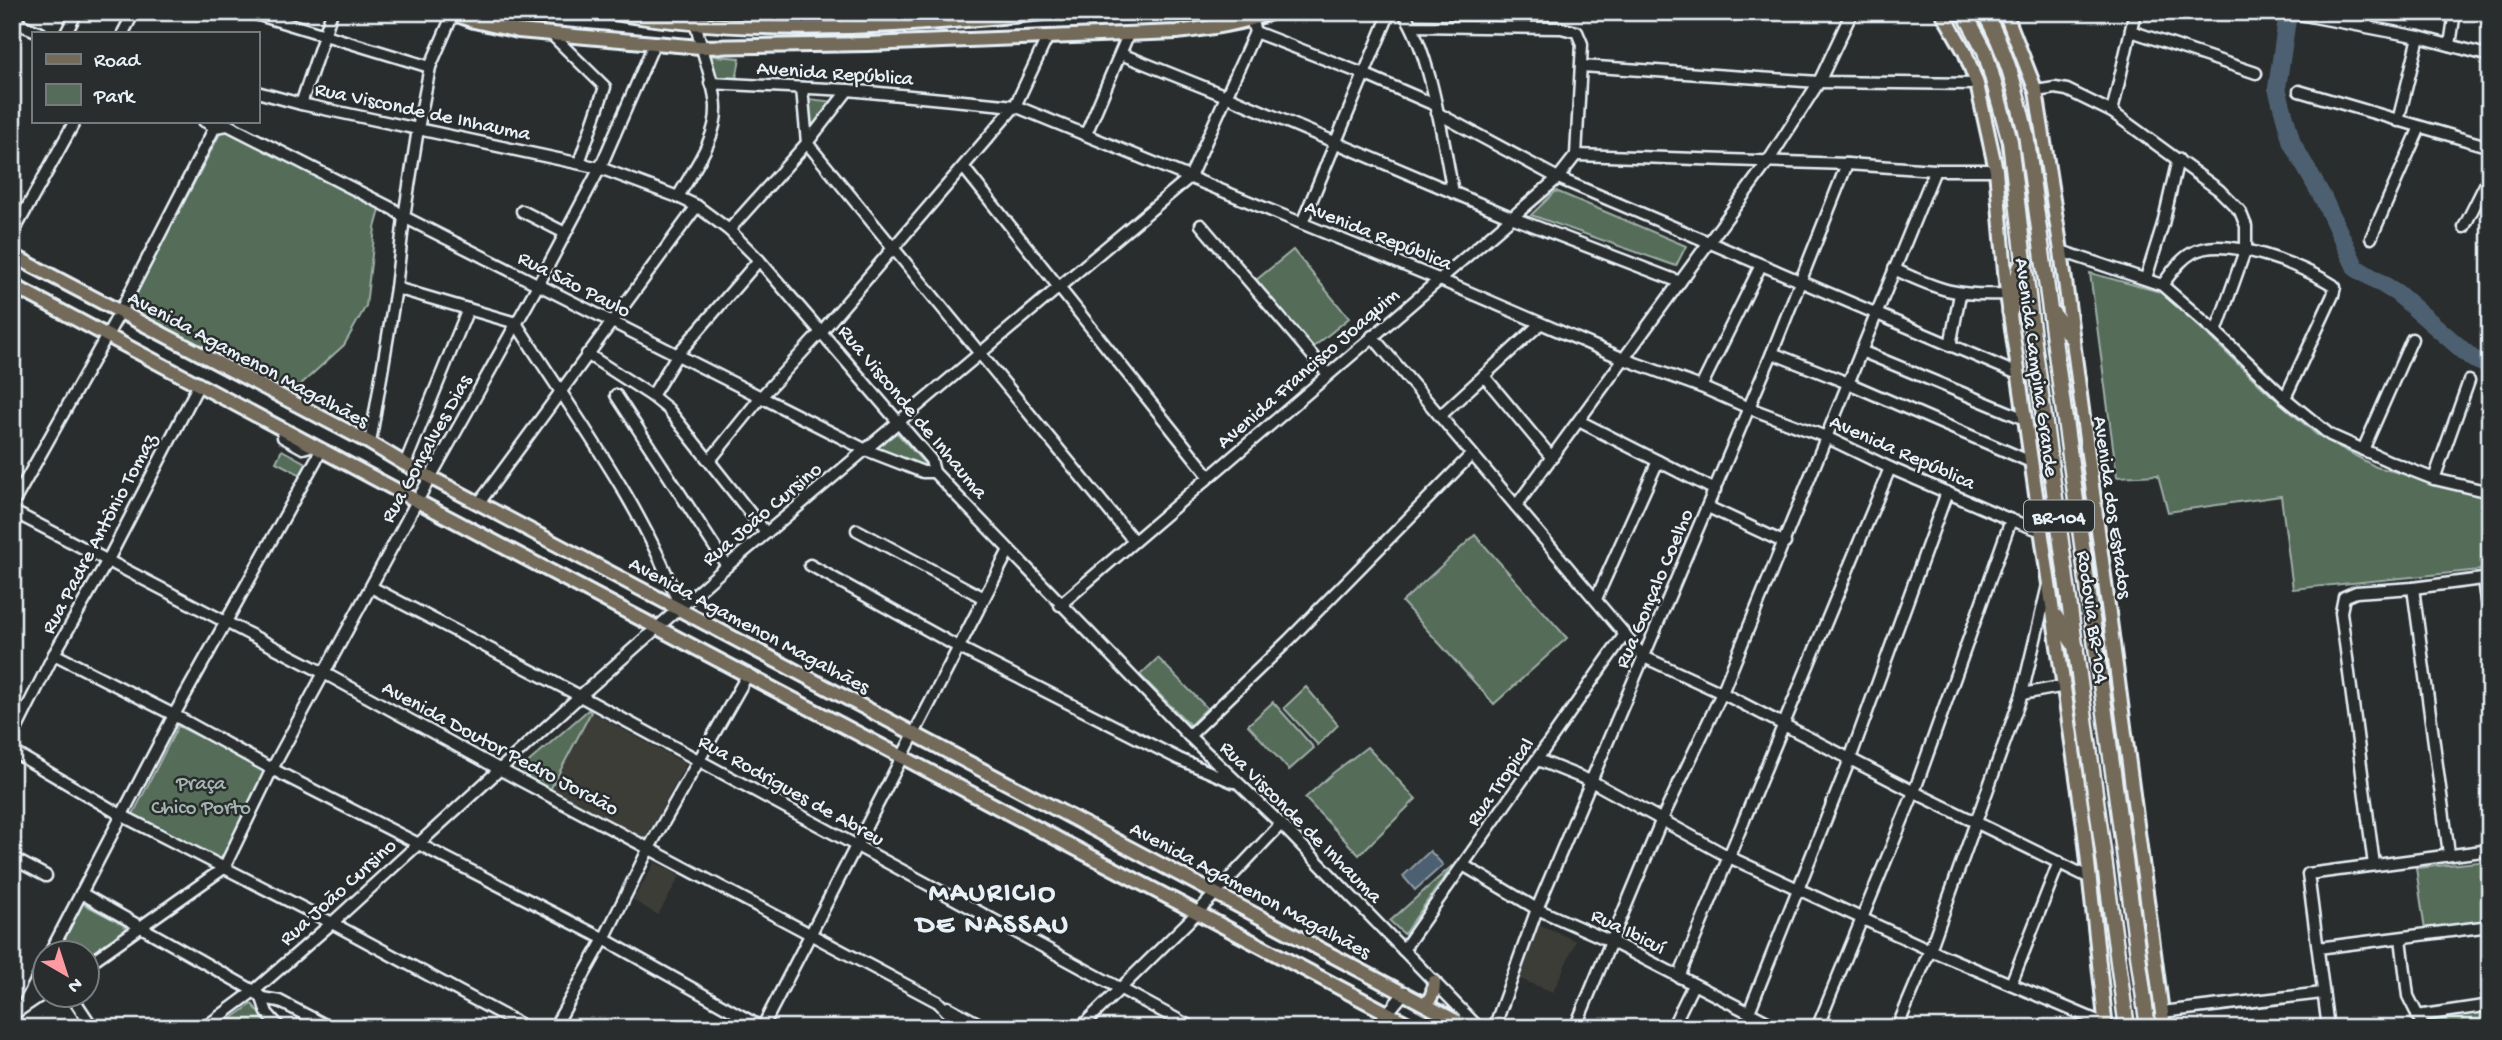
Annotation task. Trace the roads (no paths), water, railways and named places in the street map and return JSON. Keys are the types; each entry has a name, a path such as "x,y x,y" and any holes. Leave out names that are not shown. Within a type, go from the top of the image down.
{"highway":[{"name":"Rodovia BR-104","path":"1964,12 1985,51 2010,141 2023,257 2127,1028"},
{"name":"Rodovia BR-104","path":"1984,12 2000,40 2013,76 2026,134 2148,1028"},
{"path":"2010,312 2023,257"},
{"path":"2051,311 2072,338"},
{"path":"2055,616 2077,649"}],"main road":[{"path":"608,12 695,24 755,27 846,27 1053,12"},
{"path":"451,13 518,31 700,47 1128,35 1188,31 1252,21 1273,12"},
{"name":"Avenida Campina Grande","path":"1942,12 1965,52 1977,84 1996,170 2007,294 2065,686 2106,1026"},
{"name":"Avenida dos Estados","path":"2005,12 2036,91 2061,251 2164,1028"},
{"name":"Avenida Agamenon Magalhães","path":"12,255 1469,1028"},
{"path":"12,285 1416,1028"},
{"path":"1427,1004 1433,993 1434,982"}],"street":[{"path":"67,32 77,12"},
{"path":"124,32 134,12"},
{"path":"249,12 430,67"},
{"path":"301,104 332,12"},
{"path":"755,27 758,12"},
{"path":"846,27 850,12"},
{"path":"1302,223 1390,12"},
{"path":"1403,12 1413,26 1421,48 1453,192"},
{"path":"1516,506 1767,163 1819,82 1852,12"},
{"path":"2112,112 2135,12"},
{"path":"2288,12 2418,37 2490,57"},
{"path":"2366,26 2368,12"},
{"path":"2450,45 2455,12"},
{"path":"370,443 396,288 418,129 430,67 451,13"},
{"path":"15,21 39,32"},
{"path":"1252,21 1436,109 1558,178 2018,374"},
{"name":"Rua João Cursino","path":"204,1028 258,995 417,844 727,566 1190,177 1226,96 1252,21"},
{"path":"678,197 713,127 716,107 695,24"},
{"path":"1413,26 1561,28 1577,32 1582,44 1576,155 1847,164 1935,170 1996,170"},
{"path":"2130,31 2256,73"},
{"path":"551,34 605,88 579,163"},
{"path":"1086,134 1128,35"},
{"path":"2398,121 2418,37"},
{"path":"710,460 761,397 822,331 1015,106 1047,38"},
{"name":"Rua Gonçalves Dias","path":"224,868 272,769 600,168 654,44"},
{"path":"1121,54 1511,217 1680,282"},
{"path":"1581,66 1819,82 1977,84"},
{"name":"Avenida República","path":"710,83 848,90 1015,106 1438,279 1624,359 1826,437 1890,468 2042,531"},
{"path":"802,88 807,143 1134,541"},
{"path":"2036,91 2055,88 2067,90 2112,112 2219,190 2240,211 2246,226 2246,248 2216,332"},
{"path":"729,230 807,143 848,90"},
{"path":"2299,91 2490,147"},
{"name":"Rua Visconde de Inhauma","path":"259,93 301,104 600,168 678,197 696,206 729,230 822,331 930,460 934,472 1060,605 1189,736 1281,824 1479,1028"},
{"path":"12,235 74,122"},
{"path":"12,505 120,312 216,124"},
{"name":"Rua São Paulo","path":"216,124 228,125 866,450 923,472 934,472"},
{"path":"2371,238 2420,127"},
{"name":"Avenida Francisco Joaquim","path":"1060,605 1558,178 1576,155"},
{"path":"2146,278 2163,224 2178,159"},
{"name":"Rua Gonçalo Coelho","path":"1494,1028 1537,909 1708,507 1847,164"},
{"path":"964,167 1209,476"},
{"path":"1575,1028 1662,819 1722,693 1785,543 1935,170"},
{"path":"2464,227 2490,175"},
{"path":"479,503 696,206"},
{"path":"522,211 565,233"},
{"path":"1201,225 1328,374"},
{"path":"2162,285 2191,253 2203,248 2246,248 2275,258 2335,287 2285,398"},
{"path":"2061,251 2162,285 2285,398 2330,435 2434,478 2490,492"},
{"path":"652,396 677,355 759,260"},
{"path":"1701,387 1761,265"},
{"path":"1894,268 1926,284 1960,294 2007,294"},
{"path":"396,288 516,323 584,426 654,548 680,608"},
{"path":"1950,346 1960,294"},
{"path":"405,464 467,309"},
{"path":"1440,416 1540,324"},
{"path":"1372,336 1644,657 1722,693 1914,792 2090,878"},
{"path":"2363,450 2412,339"},
{"path":"1861,351 2025,419"},
{"path":"1772,353 2031,463"},
{"path":"587,354 652,396 681,423 766,533"},
{"path":"1484,376 1552,458"},
{"path":"2434,478 2469,381"},
{"name":"Rua Padre Antônio Tomaz","path":"12,738 199,384"},
{"path":"616,395 727,566"},
{"path":"1579,421 1715,490"},
{"path":"57,939 318,447"},
{"path":"1189,736 1289,640 1472,454"},
{"path":"1596,600 1658,461"},
{"path":"1679,977 1786,725 1890,468"},
{"path":"1749,1012 1850,759 1947,492"},
{"path":"1708,507 1785,543"},
{"name":"Avenida Doutor Pedro Jordão","path":"12,512 324,673 938,1002 963,1028"},
{"path":"1817,1028 1914,792 2011,520"},
{"path":"857,530 984,598"},
{"path":"54,654 604,939 762,1028 1009,550"},
{"path":"810,565 958,647 1179,759 1239,785"},
{"path":"1897,1028 1930,950 2022,694 2049,578"},
{"path":"2374,865 2342,612 2344,597 2356,592 2487,579 2490,623"},
{"name":"Rua Rodrigues de Abreu","path":"371,587 580,696 1194,1028"},
{"path":"2413,588 2449,853"},
{"name":"Rua Tropical","path":"1403,950 1625,634"},
{"path":"554,1028 604,939 649,848 748,674"},
{"path":"2022,694 2065,686"},
{"path":"12,751 121,815 332,923 527,1028"},
{"path":"1538,760 1593,782 1729,857 1864,917 1930,950 2106,1026"},
{"path":"1080,1028 1197,913 1281,824"},
{"path":"2328,1028 2308,874 2449,853 2490,850"},
{"path":"12,858 46,876"},
{"path":"2011,984 2059,862"},
{"name":"Rua Ibicuí","path":"1463,865 1537,909 1610,941 1749,1012 1761,1024 1779,1028"},
{"path":"102,954 224,868"},
{"path":"81,893 258,995 279,1001 331,1028"},
{"path":"2318,948 2490,926"},
{"path":"2401,938 2408,996 2424,1028"},
{"path":"1672,1028 1693,985"},
{"path":"22,1008 32,989"},
{"path":"1375,1028 1405,992"},
{"path":"2162,1012 2322,993"},
{"path":"258,995 267,1013 280,1028"},
{"path":"12,1015 32,1001"},
{"path":"938,1002 987,1028"},
{"path":"2417,1016 2490,1005"},
{"path":"80,1009 93,1028"}],"water":[{"path":"1430,851 1443,865 1415,890 1403,876"}],"waterway":[{"path":"2288,12 2277,88 2292,143 2323,198 2356,268 2397,293 2473,359 2490,366"}],"district":[{"name":"MAURICIO DE NASSAU","path":"993,906"}],"park label":[{"name":"Praça Chico Porto","path":"201,794"}]}
